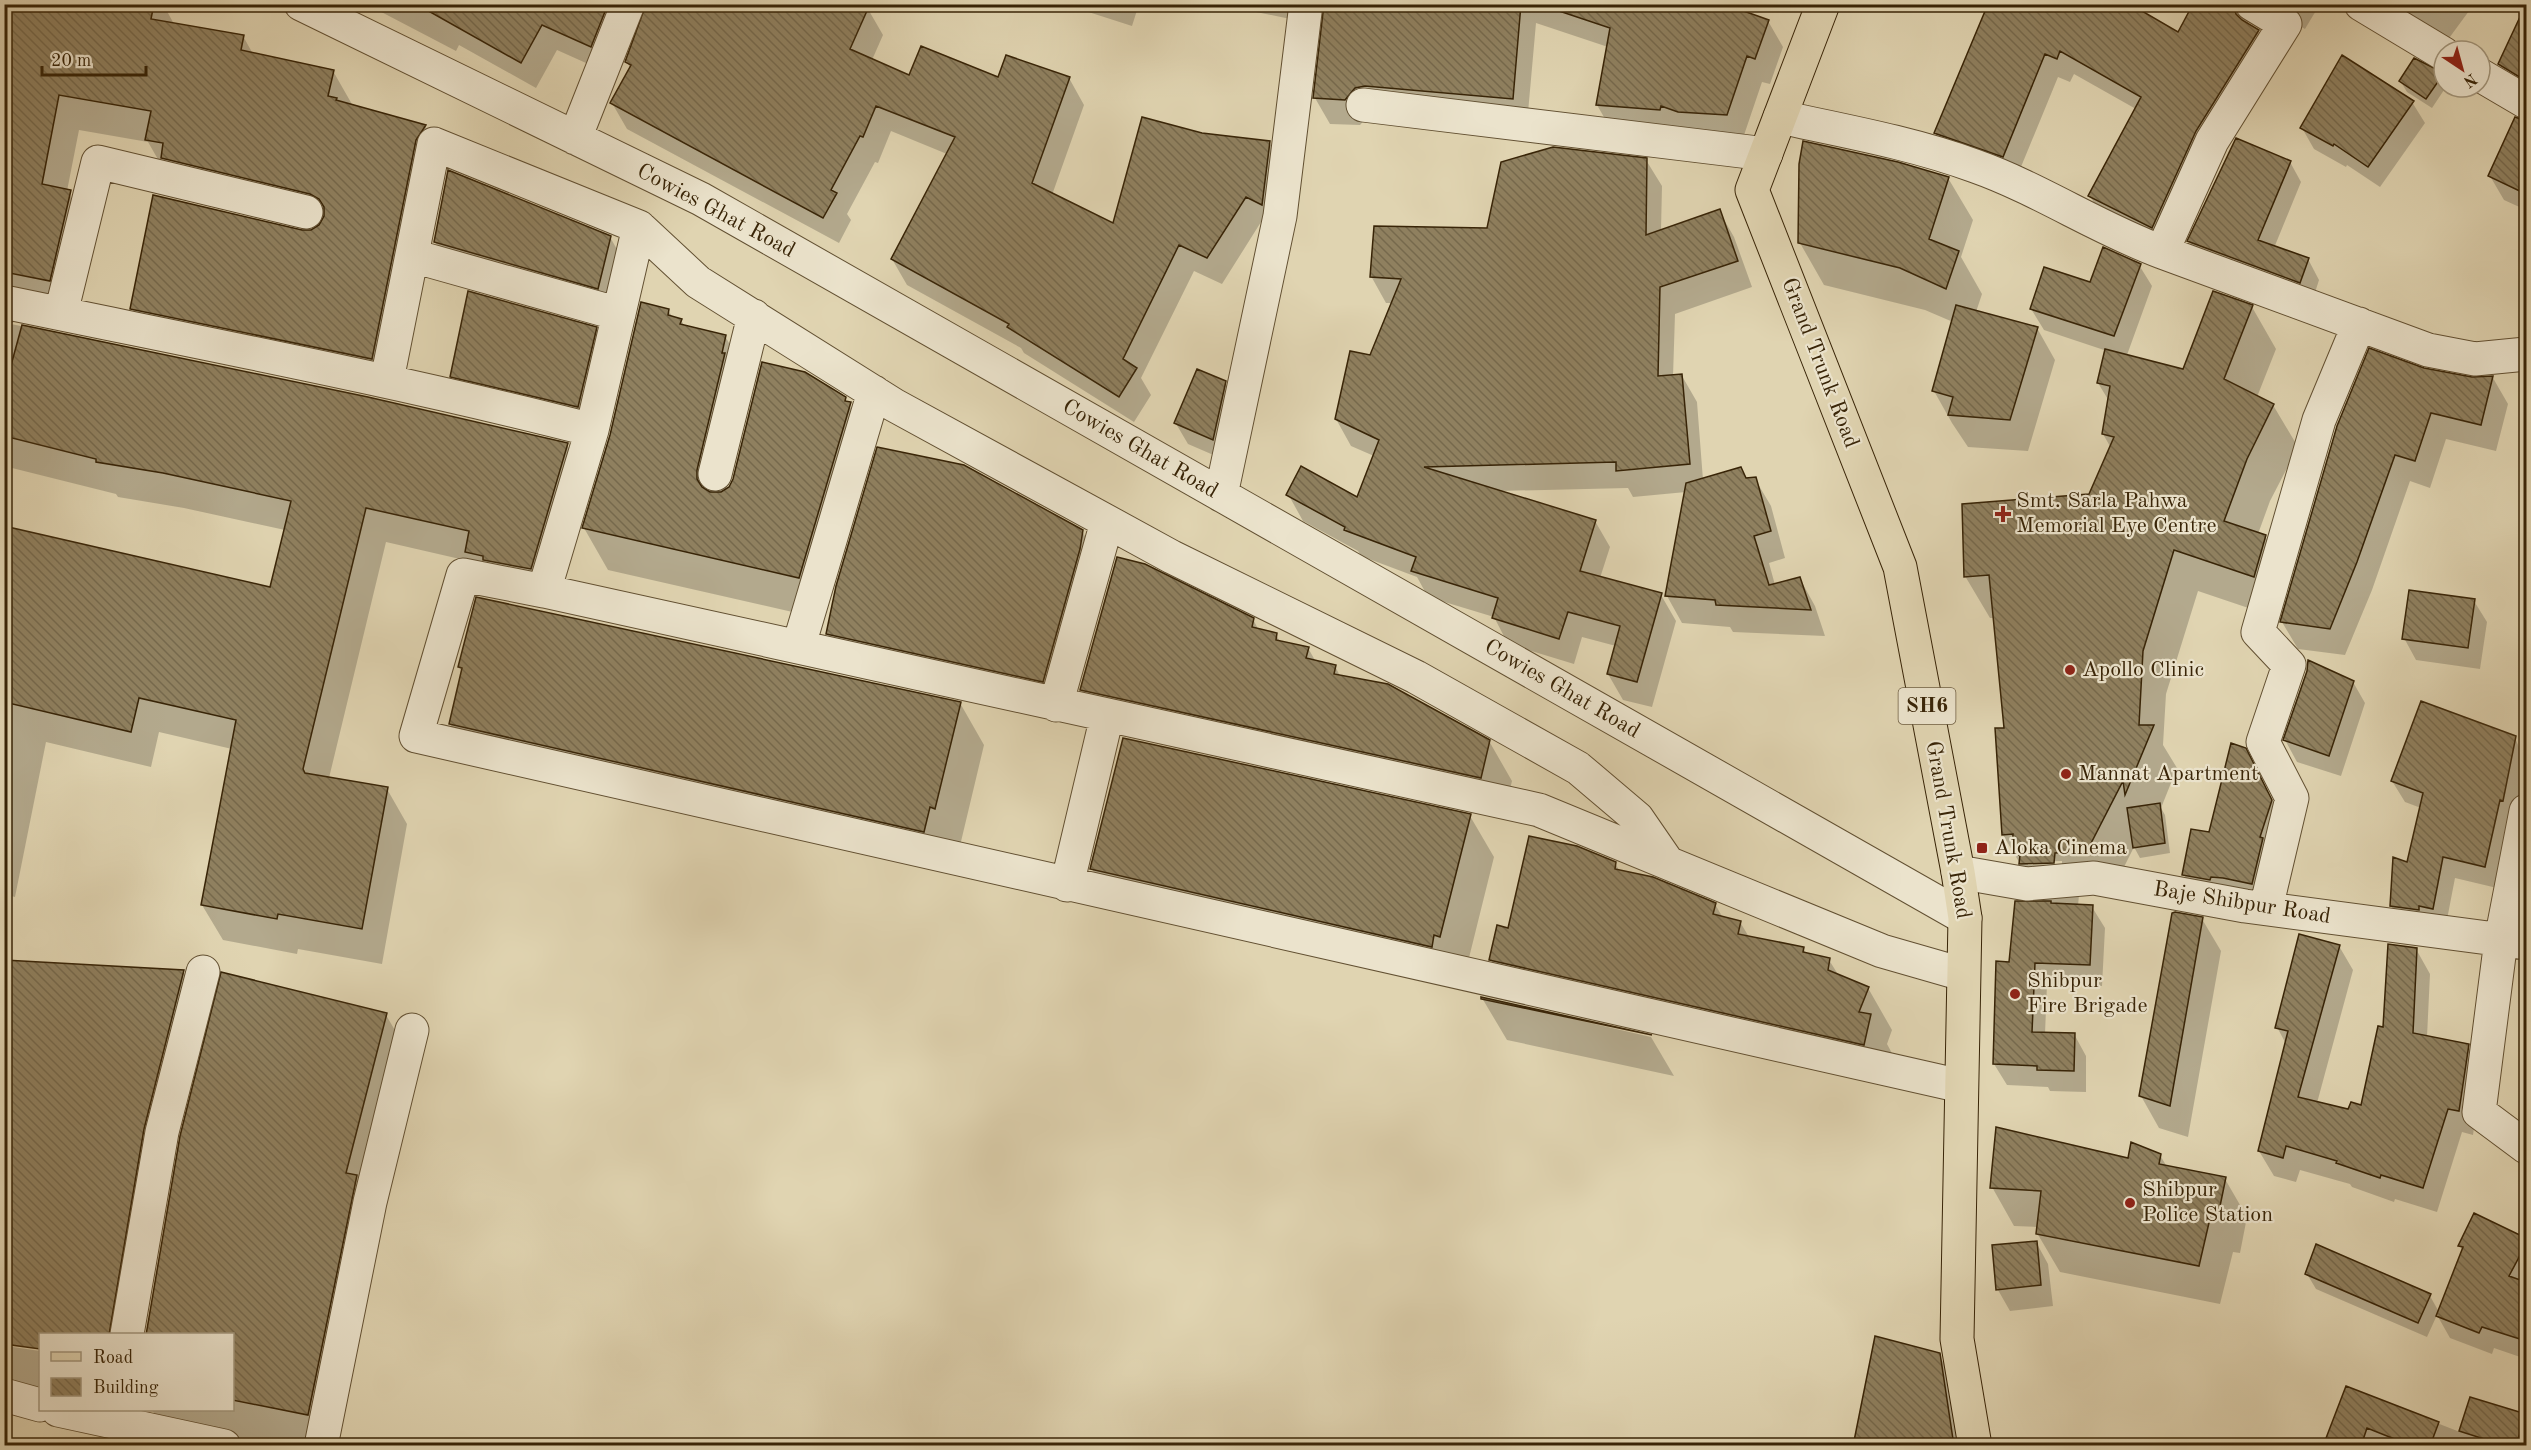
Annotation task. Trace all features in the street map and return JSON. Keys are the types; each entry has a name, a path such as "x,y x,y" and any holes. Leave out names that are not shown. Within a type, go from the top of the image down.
{"main road":[{"name":"Grand Trunk Road","path":"1823,4 1752,190 1900,567 1958,872 1965,918 1962,974 1957,1339 1976,1446"}],"street":[{"name":"Cowies Ghat Road","path":"301,4 701,199 1965,918"},
{"path":"575,138 628,4"},
{"path":"1221,495 1280,216 1306,4"},
{"path":"2162,252 2212,141 2295,14 2252,4"},
{"path":"2361,4 2432,47"},
{"path":"2492,82 2526,102"},
{"path":"1364,105 1766,154"},
{"path":"1780,117 1897,143 1975,166 2055,200 2124,238 2428,350 2475,359 2526,354"},
{"path":"387,380 434,144 639,227 698,282 874,393 1172,557 1416,677 1578,768 1638,818 1668,863"},
{"path":"61,313 98,162 306,212"},
{"path":"544,591 592,430 639,227"},
{"path":"413,255 619,314"},
{"path":"4,302 387,380 592,430"},
{"path":"715,474 753,316"},
{"path":"2266,908 2292,798 2263,742 2289,664 2258,632 2319,420 2359,324"},
{"path":"799,645 874,393"},
{"path":"1056,705 1107,522"},
{"path":"1960,1086 416,736 463,575 799,645 1056,705 1539,810 1882,951 1962,974"},
{"path":"1067,885 1107,716"},
{"path":"2526,812 2514,941 2479,1112 2526,1147"},
{"name":"Baje Shibpur Road","path":"1958,872 2027,884 2094,878 2266,908 2514,941"},
{"path":"127,1333 162,1132 203,972"},
{"path":"321,1446 370,1202 412,1030"},
{"path":"4,1395 39,1405"},
{"path":"67,1411 112,1416 224,1446"}],"building":[{"path":"4,4 154,4 151,19 244,35 241,50 334,70 328,96 337,98 336,100 426,125 416,140 372,359 130,309 153,195 302,230 311,230 319,225 324,216 324,207 319,199 310,194 161,158 163,143 145,140 151,111 59,95 42,184 71,190 50,281 4,272"},
{"path":"416,4 608,4 591,47 542,25 521,63"},
{"path":"646,4 870,4 850,49 909,75 921,46 998,77 1006,55 1070,77 1032,183 1113,223 1142,117 1202,133 1270,141 1262,205 1246,197 1207,258 1179,245 1123,359 1137,368 1119,397 1007,327 1009,324 891,259 955,137 876,106 863,137 860,136 831,190 837,193 823,218 610,103 631,65 625,62"},
{"path":"1324,4 1521,4 1513,99 1365,86 1355,88 1345,100 1313,98"},
{"path":"1557,4 1724,4 1769,20 1755,59 1747,56 1727,115 1678,112 1661,106 1660,110 1596,105 1610,28 1556,10"},
{"path":"1988,4 2130,4 2178,32 2193,4 2233,4 2236,14 2242,20 2259,30 2196,131 2152,228 2088,196 2141,97 2060,51 2057,59 2045,54 2003,157 1934,133"},
{"path":"2526,4 2526,81 2498,64"},
{"path":"2342,55 2414,101 2368,167 2334,144 2333,146 2300,128"},
{"path":"2414,58 2432,67 2432,90 2426,99 2399,81"},
{"path":"2515,117 2526,121 2526,194 2488,176"},
{"path":"2236,138 2291,161 2258,240 2309,258 2300,283 2187,241"},
{"path":"1803,141 1898,162 1949,177 1929,239 1959,251 1946,289 1900,268 1798,243 1799,164"},
{"path":"1553,147 1647,158 1646,235 1720,209 1738,261 1660,287 1658,376 1682,374 1690,464 1616,471 1616,462 1424,467 1596,520 1580,571 1662,593 1637,682 1607,674 1620,626 1568,612 1559,639 1492,618 1498,598 1411,571 1416,557 1344,530 1345,527 1286,495 1301,466 1357,497 1379,440 1335,419 1350,351 1370,355 1401,279 1370,277 1374,226 1487,228 1501,162"},
{"path":"448,170 611,236 598,289 434,242"},
{"path":"2103,247 2141,264 2114,336 2030,309 2044,267 2090,282"},
{"path":"468,291 597,327 578,407 450,377"},
{"path":"2213,291 2253,305 2224,379 2274,404 2247,459 2224,521 2266,535 2254,577 2174,550 2143,651 2139,725 2154,725 2125,795 2123,781 2087,851 2055,853 2054,863 2019,864 2020,855 2012,855 2013,834 2002,835 1995,728 2004,728 1989,575 1964,577 1962,504 2089,494 2114,437 2102,434 2110,386 2097,383 2105,349 2183,369"},
{"path":"641,302 669,309 668,315 682,319 680,324 726,335 722,353 725,353 697,470 697,479 702,487 710,492 721,492 729,487 733,479 762,362 805,372 846,397 845,401 851,402 799,578 582,528 610,435"},
{"path":"1956,305 2038,327 2010,420 1948,415 1953,397 1932,391"},
{"path":"22,325 368,397 568,443 531,569 483,560 483,556 465,552 469,531 366,508 303,769 305,773 388,787 362,929 278,914 277,919 201,905 236,720 139,698 131,732 4,702 4,526 270,587 291,501 163,473 96,462 96,459 4,436 4,391"},
{"path":"2369,348 2424,368 2472,377 2493,376 2481,425 2431,413 2415,461 2395,455 2357,562 2330,629 2280,622 2337,426"},
{"path":"1197,369 1226,381 1213,440 1174,423"},
{"path":"877,447 964,465 1083,530 1080,549 1043,682 826,634 836,586"},
{"path":"1741,467 1746,478 1756,477 1771,531 1754,536 1769,585 1800,577 1811,610 1716,605 1715,600 1665,596 1686,483"},
{"path":"1117,557 1145,564 1254,618 1252,627 1277,633 1276,640 1309,647 1306,658 1336,665 1334,674 1388,684 1490,740 1481,778 1080,690"},
{"path":"2409,590 2475,599 2468,648 2402,639"},
{"path":"476,597 961,702 935,809 930,807 924,832 449,724 462,668 458,667"},
{"path":"2308,660 2354,681 2329,756 2283,740 2307,671"},
{"path":"2421,701 2516,736 2503,801 2500,800 2485,867 2443,857 2433,909 2419,906 2419,910 2390,906 2393,857 2407,862 2423,793 2391,781"},
{"path":"1123,738 1471,814 1440,937 1434,935 1432,947 1090,869"},
{"path":"2231,743 2246,748 2272,800 2260,837 2263,838 2252,884 2223,878 2211,877 2210,880 2182,875 2191,829 2209,832"},
{"path":"2160,803 2165,843 2133,848 2127,808"},
{"path":"1529,836 1577,846 1616,862 1615,869 1653,877 1716,903 1713,914 1741,921 1738,934 1804,947 1803,952 1830,958 1828,970 1869,987 1859,1012 1871,1014 1864,1045 1489,960 1497,925 1508,928"},
{"path":"2015,901 2051,901 2051,903 2093,905 2090,965 2035,963 2032,1032 2075,1033 2074,1071 2037,1070 2037,1066 1993,1064 1996,961 2009,962"},
{"path":"2172,913 2203,917 2170,1106 2139,1096"},
{"path":"2299,934 2340,945 2298,1097 2348,1109 2351,1102 2361,1105 2378,1026 2383,1027 2388,944 2417,948 2413,1033 2469,1044 2459,1111 2448,1109 2423,1188 2381,1175 2380,1178 2336,1163 2337,1161 2286,1146 2283,1158 2258,1151 2288,1031 2275,1028"},
{"path":"4,960 184,970 144,1129 109,1333 39,1333 39,1349 4,1344"},
{"path":"221,972 387,1013 346,1173 357,1175 308,1415 234,1400 234,1333 146,1333 180,1136"},
{"path":"1481,997 1652,1035 1481,999"},
{"name":"Shibpur Police Station","path":"1996,1127 2128,1158 2131,1142 2161,1154 2159,1164 2226,1177 2218,1216 2211,1214 2199,1266 2036,1234 2041,1191 1990,1188"},
{"path":"2474,1213 2526,1238 2526,1244 2509,1276 2526,1282 2526,1341 2482,1327 2479,1333 2436,1316 2463,1247 2458,1246"},
{"path":"2037,1241 2041,1285 1996,1290 1992,1245"},
{"path":"2316,1244 2431,1294 2418,1323 2305,1274"},
{"path":"1875,1336 1940,1353 1954,1446 1853,1446"},
{"path":"2346,1386 2439,1422 2430,1446 2412,1446 2367,1428 2361,1446 2323,1446"},
{"path":"2470,1397 2526,1414 2516,1446 2506,1446 2459,1431"}],"place":[{"name":"Smt. Sarla Pahwa Memorial Eye Centre","path":"2003,514"},
{"name":"Apollo Clinic","path":"2070,670"},
{"name":"Mannat Apartment","path":"2066,774"},
{"name":"Aloka Cinema","path":"1982,848"},
{"name":"Shibpur Fire Brigade","path":"2015,994"},
{"name":"Shibpur Police Station","path":"2130,1203"}]}
